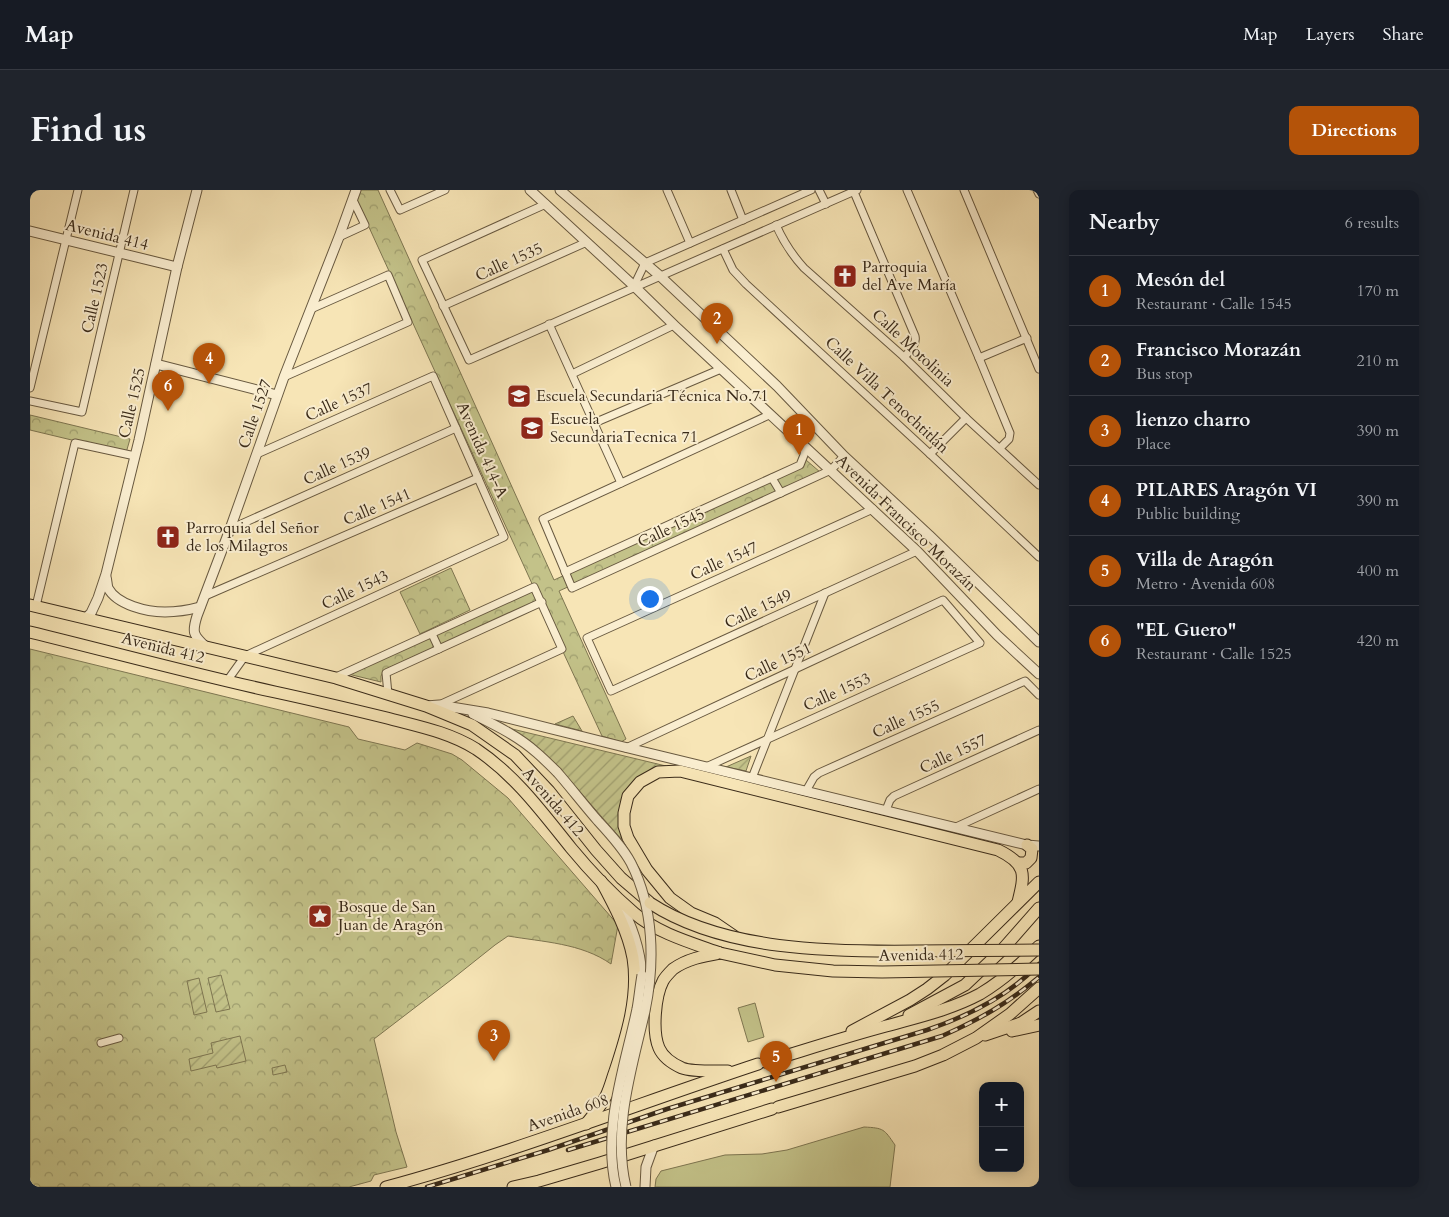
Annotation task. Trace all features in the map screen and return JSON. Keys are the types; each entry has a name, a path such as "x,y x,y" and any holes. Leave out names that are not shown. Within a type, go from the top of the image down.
{"main road":[{"name":"Avenida 412","path":"33,606 336,678 426,706 472,726 515,755 549,791 596,850 622,878 650,903 667,914 688,923 735,937 810,949 858,951 1039,950"},
{"name":"Avenida 412","path":"30,632 227,681 330,704 428,729 455,739 475,749 508,774 601,880 635,914 661,930 720,953 776,965 834,971 1039,969"},
{"path":"735,937 715,924 691,913 670,898 647,870 628,838 624,826 624,813 628,796 640,782 658,772 680,771 998,850 1019,863 1023,882 1018,902"},
{"path":"1019,863 1026,863 1031,858 1033,845"},
{"path":"586,1124 607,1096 630,1018 635,986 633,959 628,939 601,880"},
{"path":"833,1042 928,989 1039,882"},
{"path":"885,1026 918,1011 965,984 1002,950 1039,908"},
{"name":"Avenida 608","path":"386,1187 586,1124 761,1063 885,1026 923,1017 953,1006 980,994 1004,977 1039,946"},
{"path":"720,953 698,957 682,963 664,979 658,994 655,1035 660,1049 669,1060 683,1068 736,1071"},
{"path":"513,1187 543,1185 654,1145 916,1066 944,1055 976,1038 1010,1014 1039,988"},
{"path":"976,1038 1020,1022 1039,1012"},
{"path":"976,1038 1039,1026"}],"street":[{"path":"30,388 78,190"},
{"name":"Calle 1523","path":"30,401 82,412 134,190"},
{"name":"Calle 1525","path":"86,618 98,598 106,574 135,456 177,267 197,190"},
{"name":"Calle 1527","path":"206,646 197,639 193,627 277,395 356,190"},
{"path":"390,190 400,210 445,190"},
{"name":"Avenida Francisco Morazán","path":"530,190 917,551 997,635 1039,674"},
{"name":"Avenida Francisco Morazán","path":"560,190 660,276 777,386 844,456 929,535 1039,642"},
{"path":"667,190 690,243"},
{"path":"731,190 743,220"},
{"path":"634,286 645,263 743,220 794,193 810,190"},
{"path":"820,190 826,204"},
{"path":"907,190 1010,433 1008,439 1000,448"},
{"path":"964,190 1039,369"},
{"path":"1037,190 1039,194"},
{"path":"546,204 422,260 468,360 634,286 856,191 915,336 916,342 904,357"},
{"path":"339,237 365,225 353,200"},
{"name":"Calle Motolinia","path":"776,225 792,255 804,268 904,357 966,418 1039,485"},
{"name":"Avenida 414","path":"30,231 177,267"},
{"name":"Calle 1535","path":"443,306 587,242"},
{"name":"Calle Villa Tenochtitlán","path":"723,249 733,270 746,284 1039,557"},
{"path":"284,378 408,322 388,275 311,309"},
{"path":"549,324 622,483"},
{"path":"572,374 674,326"},
{"path":"979,358 1027,338"},
{"path":"156,364 277,395"},
{"path":"594,423 721,369"},
{"name":"Avenida 414-A","path":"433,376 504,537"},
{"name":"Calle 1537","path":"257,454 433,376"},
{"path":"565,572 543,519 770,414"},
{"path":"930,454 966,418"},
{"name":"Calle 1539","path":"230,528 456,428"},
{"path":"33,606 75,443 135,456"},
{"name":"Calle 1545","path":"805,447 800,465 565,572 572,588 830,470 844,456"},
{"name":"Calle 1541","path":"205,596 478,478"},
{"path":"772,478 781,493"},
{"name":"Calle 1547","path":"611,691 587,638 873,510"},
{"name":"Calle 1543","path":"227,681 245,656 504,537"},
{"name":"Calle 1549","path":"611,691 917,551"},
{"path":"106,574 108,588 120,602 137,608 164,612 200,607"},
{"path":"336,678 534,587 562,649 439,705"},
{"path":"752,778 825,594"},
{"name":"Calle 1551","path":"626,748 943,600 980,643"},
{"path":"388,694 386,674 542,602"},
{"path":"432,634 439,649"},
{"name":"Calle 1553","path":"706,767 980,643"},
{"name":"Calle 1555","path":"806,791 814,777 819,773 1025,681 1039,695"},
{"name":"Avenida 412","path":"426,706 439,705 488,713 626,748 1033,845"},
{"path":"466,710 491,722 515,737 536,752 557,772 616,841 630,862 639,883 645,903 651,941 650,976 645,1010 626,1099 621,1159 626,1187"},
{"name":"Calle 1557","path":"886,810 894,796 1039,730"},
{"path":"956,827 1039,789"},
{"path":"614,893 627,916 638,943 642,975 637,1008 617,1098 612,1135 612,1160 616,1187"},
{"path":"101,1043 120,1038"},
{"path":"645,1187 646,1168 654,1145"}],"green space":[{"path":"361,190 378,190 554,580 801,467 806,460 820,472 559,591 626,739 621,742 602,736 539,600 384,670 381,682 348,674 534,588 357,201"},
{"path":"30,415 130,439 126,453 30,430"},
{"path":"451,568 470,610 420,634 400,592"},
{"name":"Bosque de San Juan de Aragón","path":"30,649 349,727 358,739 405,750 417,743 452,754 508,798 618,925 611,964 574,947 508,936 374,1039 396,1132 407,1167 374,1175 371,1181 349,1187 30,1187"},
{"path":"573,716 582,731 555,724"},
{"path":"508,728 666,766 636,783 620,830 622,840 560,769"},
{"path":"751,756 746,771 726,767"},
{"path":"221,975 230,1009 216,1012 208,978"},
{"path":"199,978 207,1012 194,1015 187,981"},
{"path":"755,1003 764,1037 748,1042 738,1008"},
{"path":"240,1036 246,1061 217,1068 216,1065 191,1071 189,1059 213,1053 211,1043"},
{"path":"285,1065 287,1072 273,1075 272,1068"},
{"path":"864,1127 883,1130 895,1145 890,1187 655,1187 656,1179 661,1171 725,1155 762,1154 787,1150"}],"railway":[{"path":"427,1187 548,1150 667,1109 927,1030 987,1004 1015,986 1039,964"},
{"path":"568,1150 942,1036 993,1010 1039,977"}],"place":[{"name":"Parroquia del Ave María","path":"845,276"},
{"name":"Francisco Morazán","path":"717,344"},
{"name":"PILARES Aragón VI","path":"209,384"},
{"name":"Escuela Secundaria Técnica No.71","path":"519,396"},
{"name":"\"EL Guero\"","path":"168,411"},
{"name":"Escuela SecundariaTecnica 71","path":"532,428"},
{"name":"Mesón del","path":"799,455"},
{"name":"Parroquia del Señor de los Milagros","path":"168,537"},
{"name":"Bosque de San Juan de Aragón","path":"320,916"},
{"name":"lienzo charro","path":"494,1061"},
{"name":"Villa de Aragón","path":"776,1082"}]}
